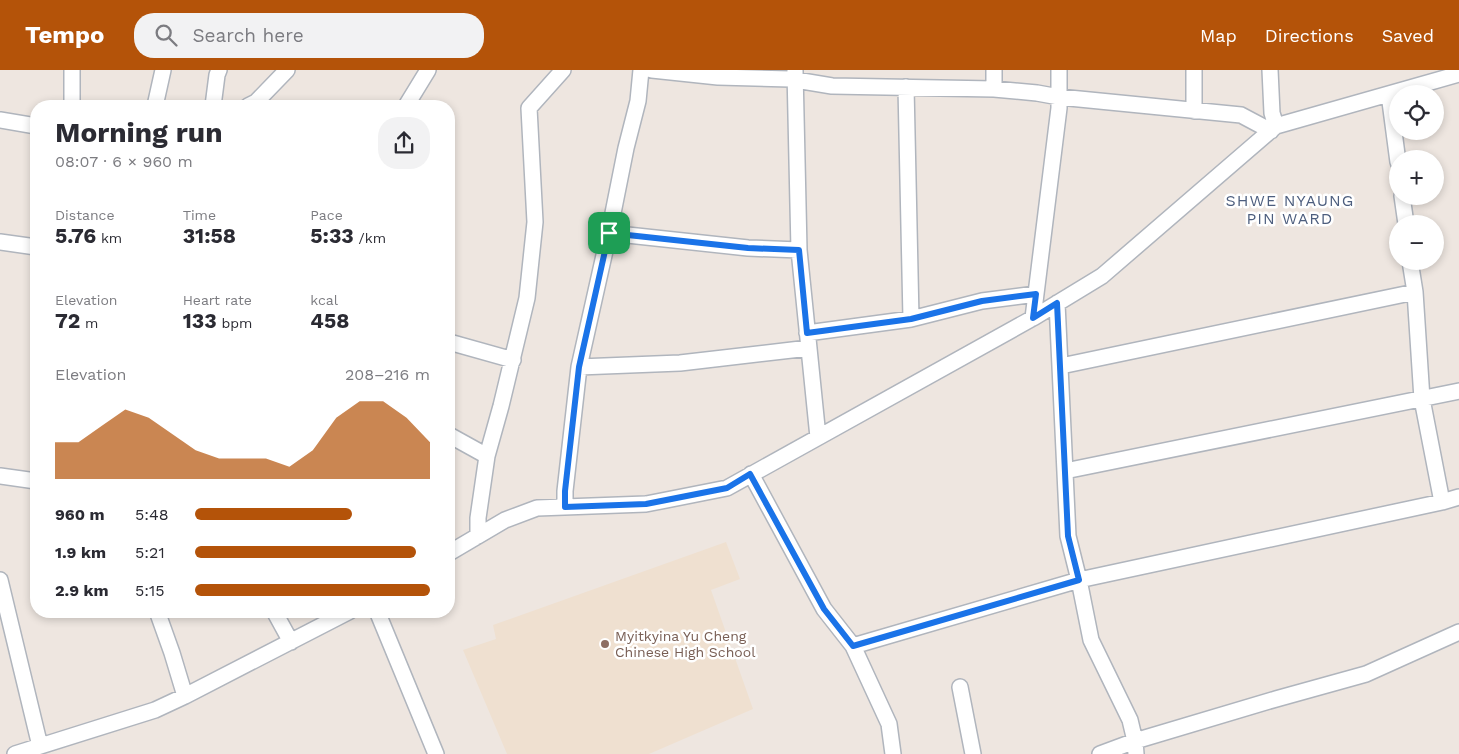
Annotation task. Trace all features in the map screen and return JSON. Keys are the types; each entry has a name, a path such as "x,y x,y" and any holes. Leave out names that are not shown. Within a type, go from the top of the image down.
{"street":[{"path":"72,70 72,100"},
{"path":"156,100 163,70"},
{"path":"214,100 219,70"},
{"path":"258,100 287,70"},
{"path":"410,100 428,70"},
{"path":"478,536 478,518 487,456 527,298 535,222 529,108 563,70"},
{"path":"565,507 565,491 579,367 626,148 638,101 641,70"},
{"path":"652,70 718,77 795,75 832,86 994,90 1037,93 1058,97 1241,115 1274,128"},
{"path":"994,70 994,90"},
{"path":"1033,318 1058,108 1058,70"},
{"path":"1194,70 1194,111"},
{"path":"1270,70 1274,128"},
{"path":"1414,85 1441,75 1459,74"},
{"path":"795,75 799,250 818,437"},
{"path":"906,87 911,319"},
{"path":"455,550 505,520 537,508 646,504 727,488 1033,318 1102,276 1274,128 1389,94"},
{"path":"0,120 30,125"},
{"path":"609,233 748,248 799,250"},
{"path":"0,242 30,246"},
{"path":"1411,270 1415,292 1422,399 1442,502"},
{"path":"1061,366 1415,292"},
{"path":"579,367 680,363 911,319 982,301 1036,294"},
{"path":"1057,303 1068,536 1079,580 1090,640 1130,720 1135,747"},
{"path":"455,344 512,360"},
{"path":"1065,472 1459,391"},
{"path":"455,438 487,456"},
{"path":"750,474 824,609 853,646 889,724 893,754"},
{"path":"0,476 30,480"},
{"path":"853,646 1079,580 1459,497"},
{"path":"0,580 40,746"},
{"path":"160,618 185,696"},
{"path":"278,618 292,642"},
{"path":"15,754 155,710 337,618"},
{"path":"380,618 436,754"},
{"path":"1100,754 1135,747 1276,699 1366,674 1459,632"},
{"path":"960,687 973,754"}],"shaded area":[{"name":"Myitkyina Yu Cheng Chinese High School","path":"726,542 740,579 711,590 753,709 649,754 507,754 463,650 496,639 493,625"}],"place":[{"name":"Myitkyina Yu Cheng Chinese High School","path":"605,644"}],"district":[{"name":"SHWE NYAUNG PIN WARD","path":"1290,209"}],"route":[{"path":"609,233 748,248 799,250 807,333 911,319 971,303 1036,294 1033,318 1057,303 1068,536 1079,580 853,646 824,609 750,474 727,488 646,504 565,507 570,435 579,367 609,233"}]}
